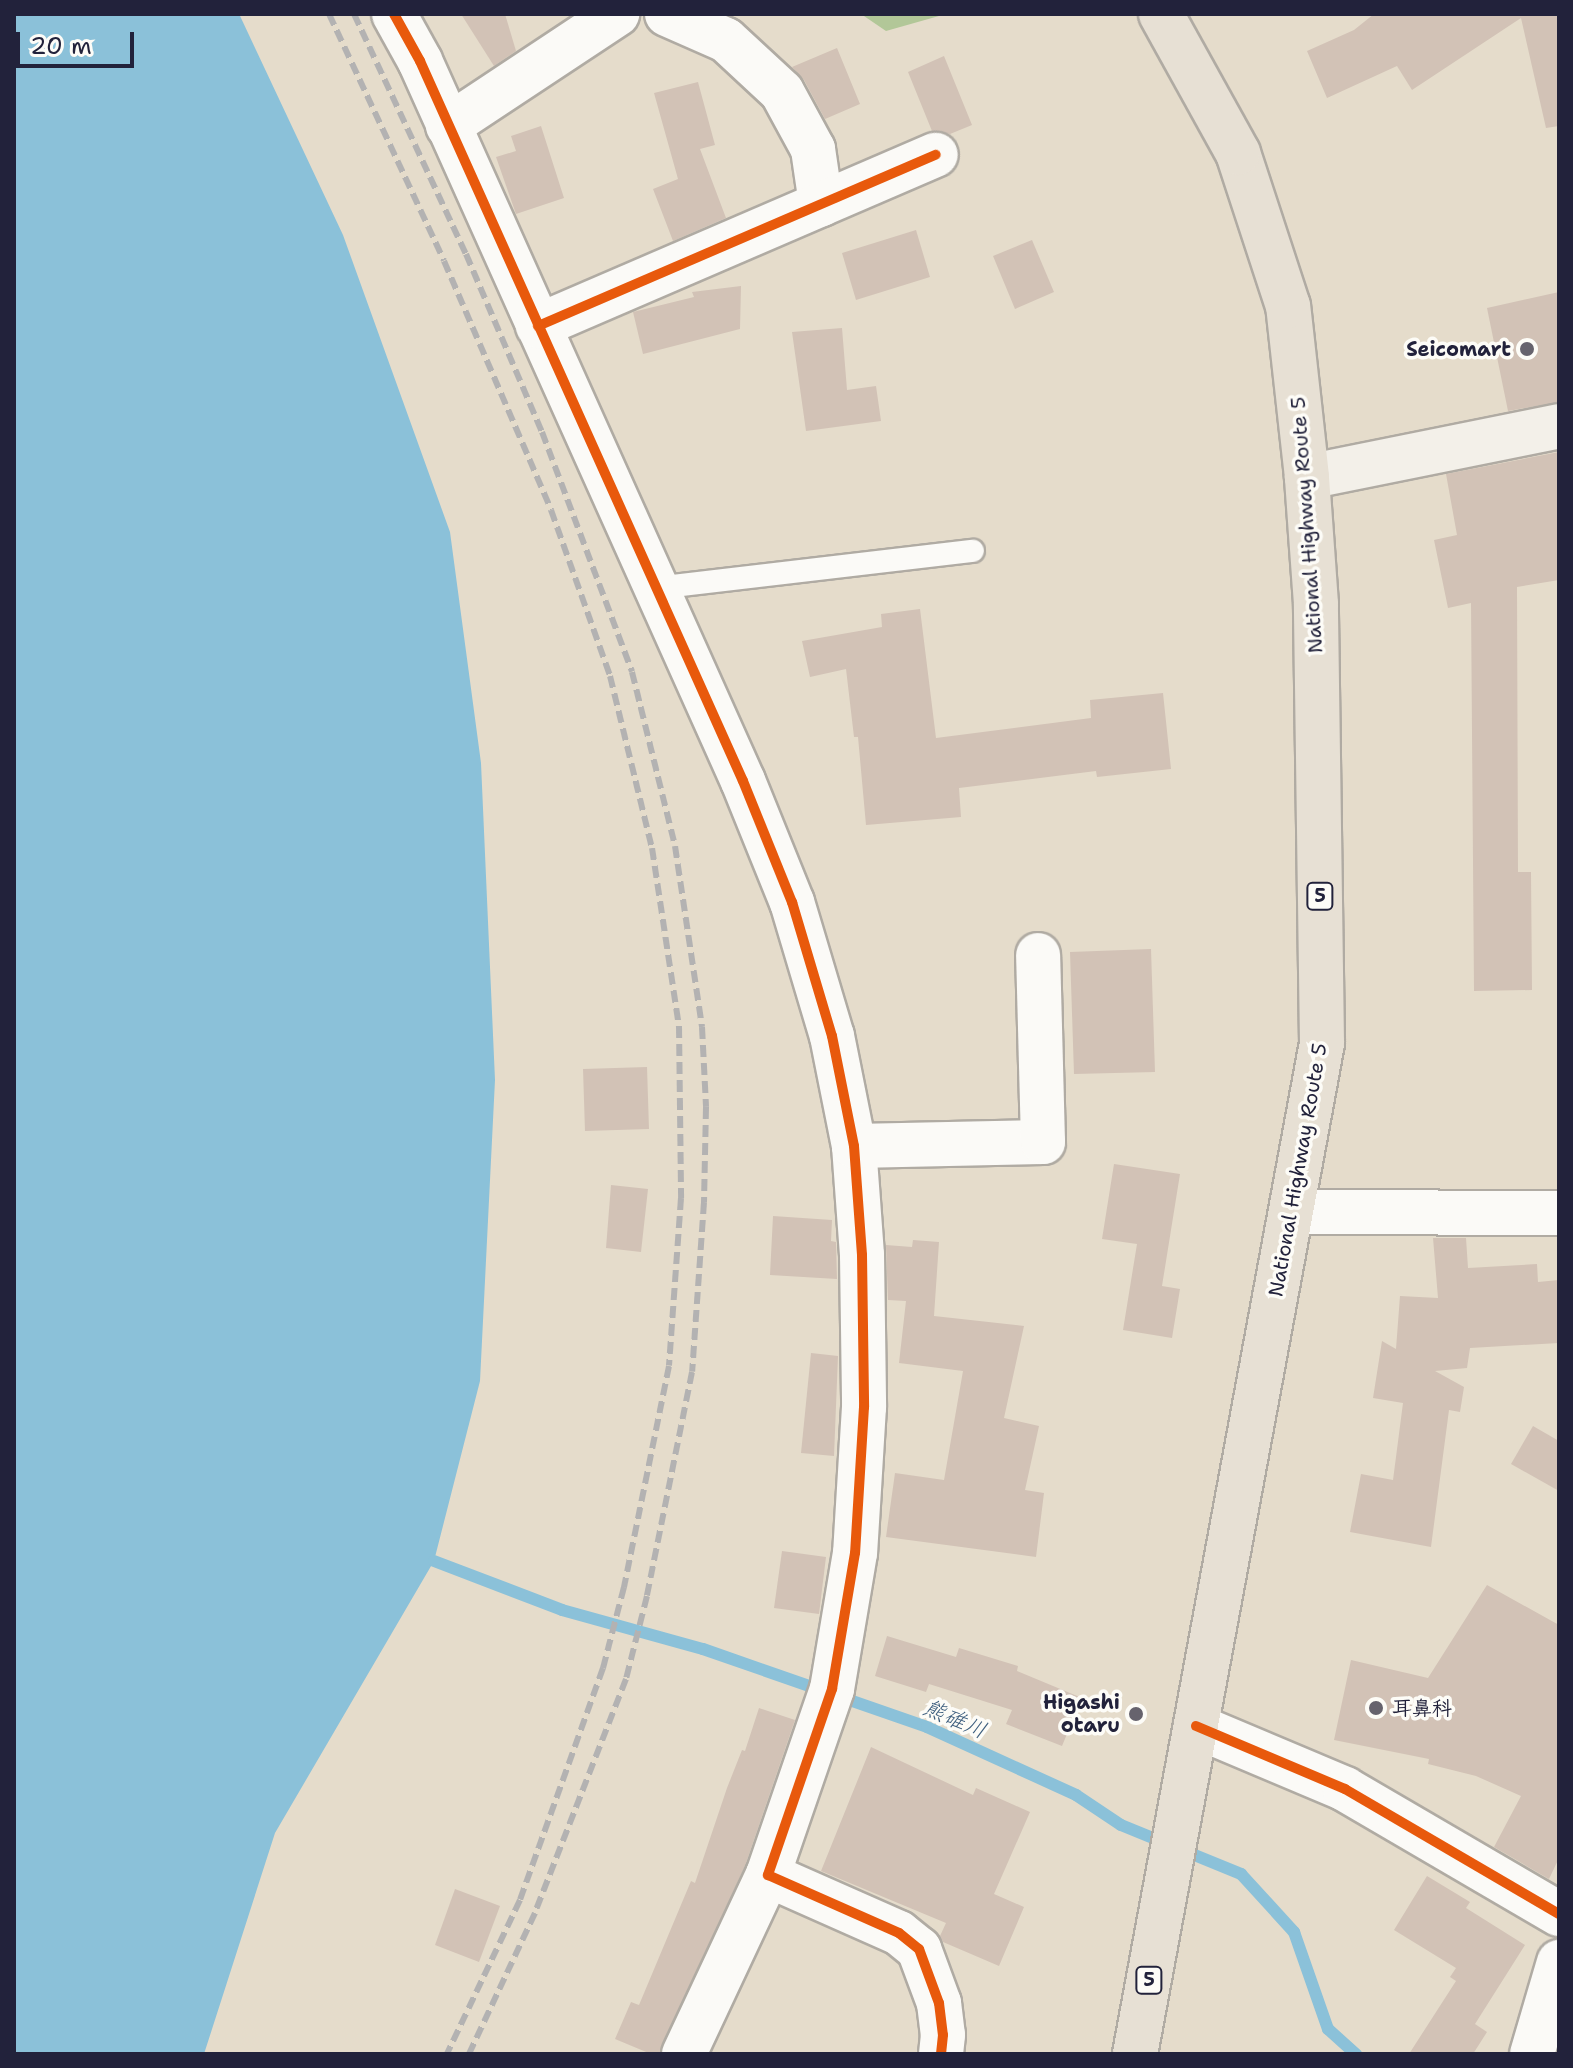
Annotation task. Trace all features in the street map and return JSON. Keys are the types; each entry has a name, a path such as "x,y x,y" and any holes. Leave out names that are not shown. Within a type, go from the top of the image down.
{"highway":[{"name":"National Highway Route 5","path":"1135,2054 1322,1043 1316,604 1307,477 1288,306 1238,153 1161,14"}],"street":[{"path":"394,14 448,126 743,781 792,902 832,1036 854,1146 862,1255 864,1407 855,1553 832,1689 768,1875 684,2054"},
{"path":"448,126 617,14"},
{"path":"667,14 726,40 782,92 813,149 821,204"},
{"path":"538,326 936,155"},
{"path":"1307,477 1559,426"},
{"path":"854,1146 1043,1142 1038,955"},
{"path":"1293,1212 1559,1213"},
{"path":"1196,1726 1345,1789 1559,1914"},
{"path":"768,1875 899,1933 919,1949 939,2003 943,2035 941,2054"},
{"path":"1532,2054 1559,1962"}],"lane":[{"path":"656,588 973,551"}],"green space":[{"path":"861,14 946,14 886,31"}],"water":[{"path":"14,14 239,14 343,235 450,532 481,763 495,1080 480,1381 434,1561 275,1833 204,2054 14,2054"}],"building":[{"path":"461,14 505,14 516,51 494,66"},
{"path":"1374,14 1559,14 1559,126 1546,128 1521,18 1412,90 1397,66 1327,98 1307,51 1354,30"},
{"path":"837,48 860,104 825,119 804,80 792,67"},
{"path":"944,56 972,125 950,134 932,131 908,72"},
{"path":"698,82 715,145 700,149 726,218 673,241 653,189 678,179 654,93"},
{"path":"541,126 564,198 516,214 496,157 516,151 511,136"},
{"path":"916,230 930,277 856,300 842,253"},
{"path":"1032,240 1054,292 1015,309 993,256"},
{"path":"741,286 740,329 643,354 633,312 694,297 692,292"},
{"path":"1559,292 1559,402 1508,411 1487,308"},
{"path":"842,328 847,390 876,386 881,421 806,431 792,332"},
{"path":"1559,452 1559,580 1517,587 1518,872 1531,872 1532,990 1474,991 1471,603 1448,608 1434,540 1457,535 1446,474"},
{"path":"920,609 936,738 1091,718 1090,700 1163,693 1171,769 1097,777 1096,771 959,788 961,817 866,825 858,737 854,737 846,669 810,677 802,641 882,627 881,614"},
{"path":"1151,949 1155,1072 1074,1074 1070,952"},
{"path":"647,1067 649,1129 585,1131 583,1069"},
{"path":"1114,1164 1180,1174 1162,1286 1180,1289 1172,1338 1123,1330 1137,1244 1102,1239"},
{"path":"611,1185 648,1189 641,1252 606,1248"},
{"path":"773,1216 832,1220 831,1241 836,1242 837,1279 770,1275"},
{"path":"1433,1238 1466,1238 1468,1268 1537,1264 1538,1282 1559,1280 1559,1343 1470,1348 1467,1368 1435,1371 1464,1387 1460,1412 1449,1410 1431,1547 1350,1532 1361,1474 1393,1480 1403,1403 1373,1398 1382,1341 1396,1349 1400,1296 1438,1298"},
{"path":"913,1240 939,1242 934,1316 1024,1326 1004,1418 1039,1426 1025,1490 1044,1493 1036,1557 886,1537 895,1473 944,1480 963,1371 899,1363 906,1301 888,1300 886,1245 912,1247"},
{"path":"811,1353 838,1356 834,1456 801,1453"},
{"path":"1533,1426 1559,1441 1559,1491 1511,1464"},
{"path":"782,1551 826,1557 819,1614 774,1608"},
{"path":"1487,1585 1559,1625 1559,1858 1549,1879 1494,1847 1521,1796 1476,1776 1428,1764 1429,1759 1334,1740 1351,1660 1428,1678"},
{"path":"887,1636 956,1657 959,1648 1018,1666 1017,1671 1082,1698 1062,1746 1006,1724 1012,1710 929,1684 926,1692 875,1676"},
{"path":"759,1708 795,1720 745,1866 659,2054 651,2054 615,2039 631,2002 639,2005 691,1881 695,1883 727,1788 742,1750 745,1751"},
{"path":"871,1747 973,1795 976,1788 1030,1812 994,1894 1024,1907 999,1966 943,1942 940,1936 946,1923 821,1871"},
{"path":"1427,1876 1470,1902 1466,1908 1525,1945 1475,2024 1487,2032 1473,2054 1409,2054 1456,1981 1450,1977 1456,1968 1394,1930"},
{"path":"455,1889 500,1906 479,1962 435,1945"}],"waterway":[{"name":"熊碓川","path":"434,1561 562,1610 703,1649 927,1727 1076,1795 1121,1825 1241,1874 1294,1932 1328,2029 1356,2054"}],"railway":[{"path":"329,14 444,261 551,510 610,676 652,848 679,1026 681,1198 669,1366 624,1587 603,1668 520,1900 447,2054"},
{"path":"354,14 466,254 542,432 632,672 675,846 702,1027 706,1107 704,1202 692,1372 647,1596 626,1679 535,1913 469,2054"}],"cycle path":[{"path":"394,14 420,61 743,781 792,902 832,1036 854,1146 862,1255 864,1407 855,1553 832,1689 768,1875 899,1933 919,1949 939,2003 943,2035 941,2054"},
{"path":"538,326 936,155"},
{"path":"1196,1726 1345,1789 1559,1914"}],"place":[{"name":"Seicomart","path":"1527,349"},
{"name":"耳鼻科","path":"1376,1708"},
{"name":"Higashi otaru","path":"1136,1714"}]}
